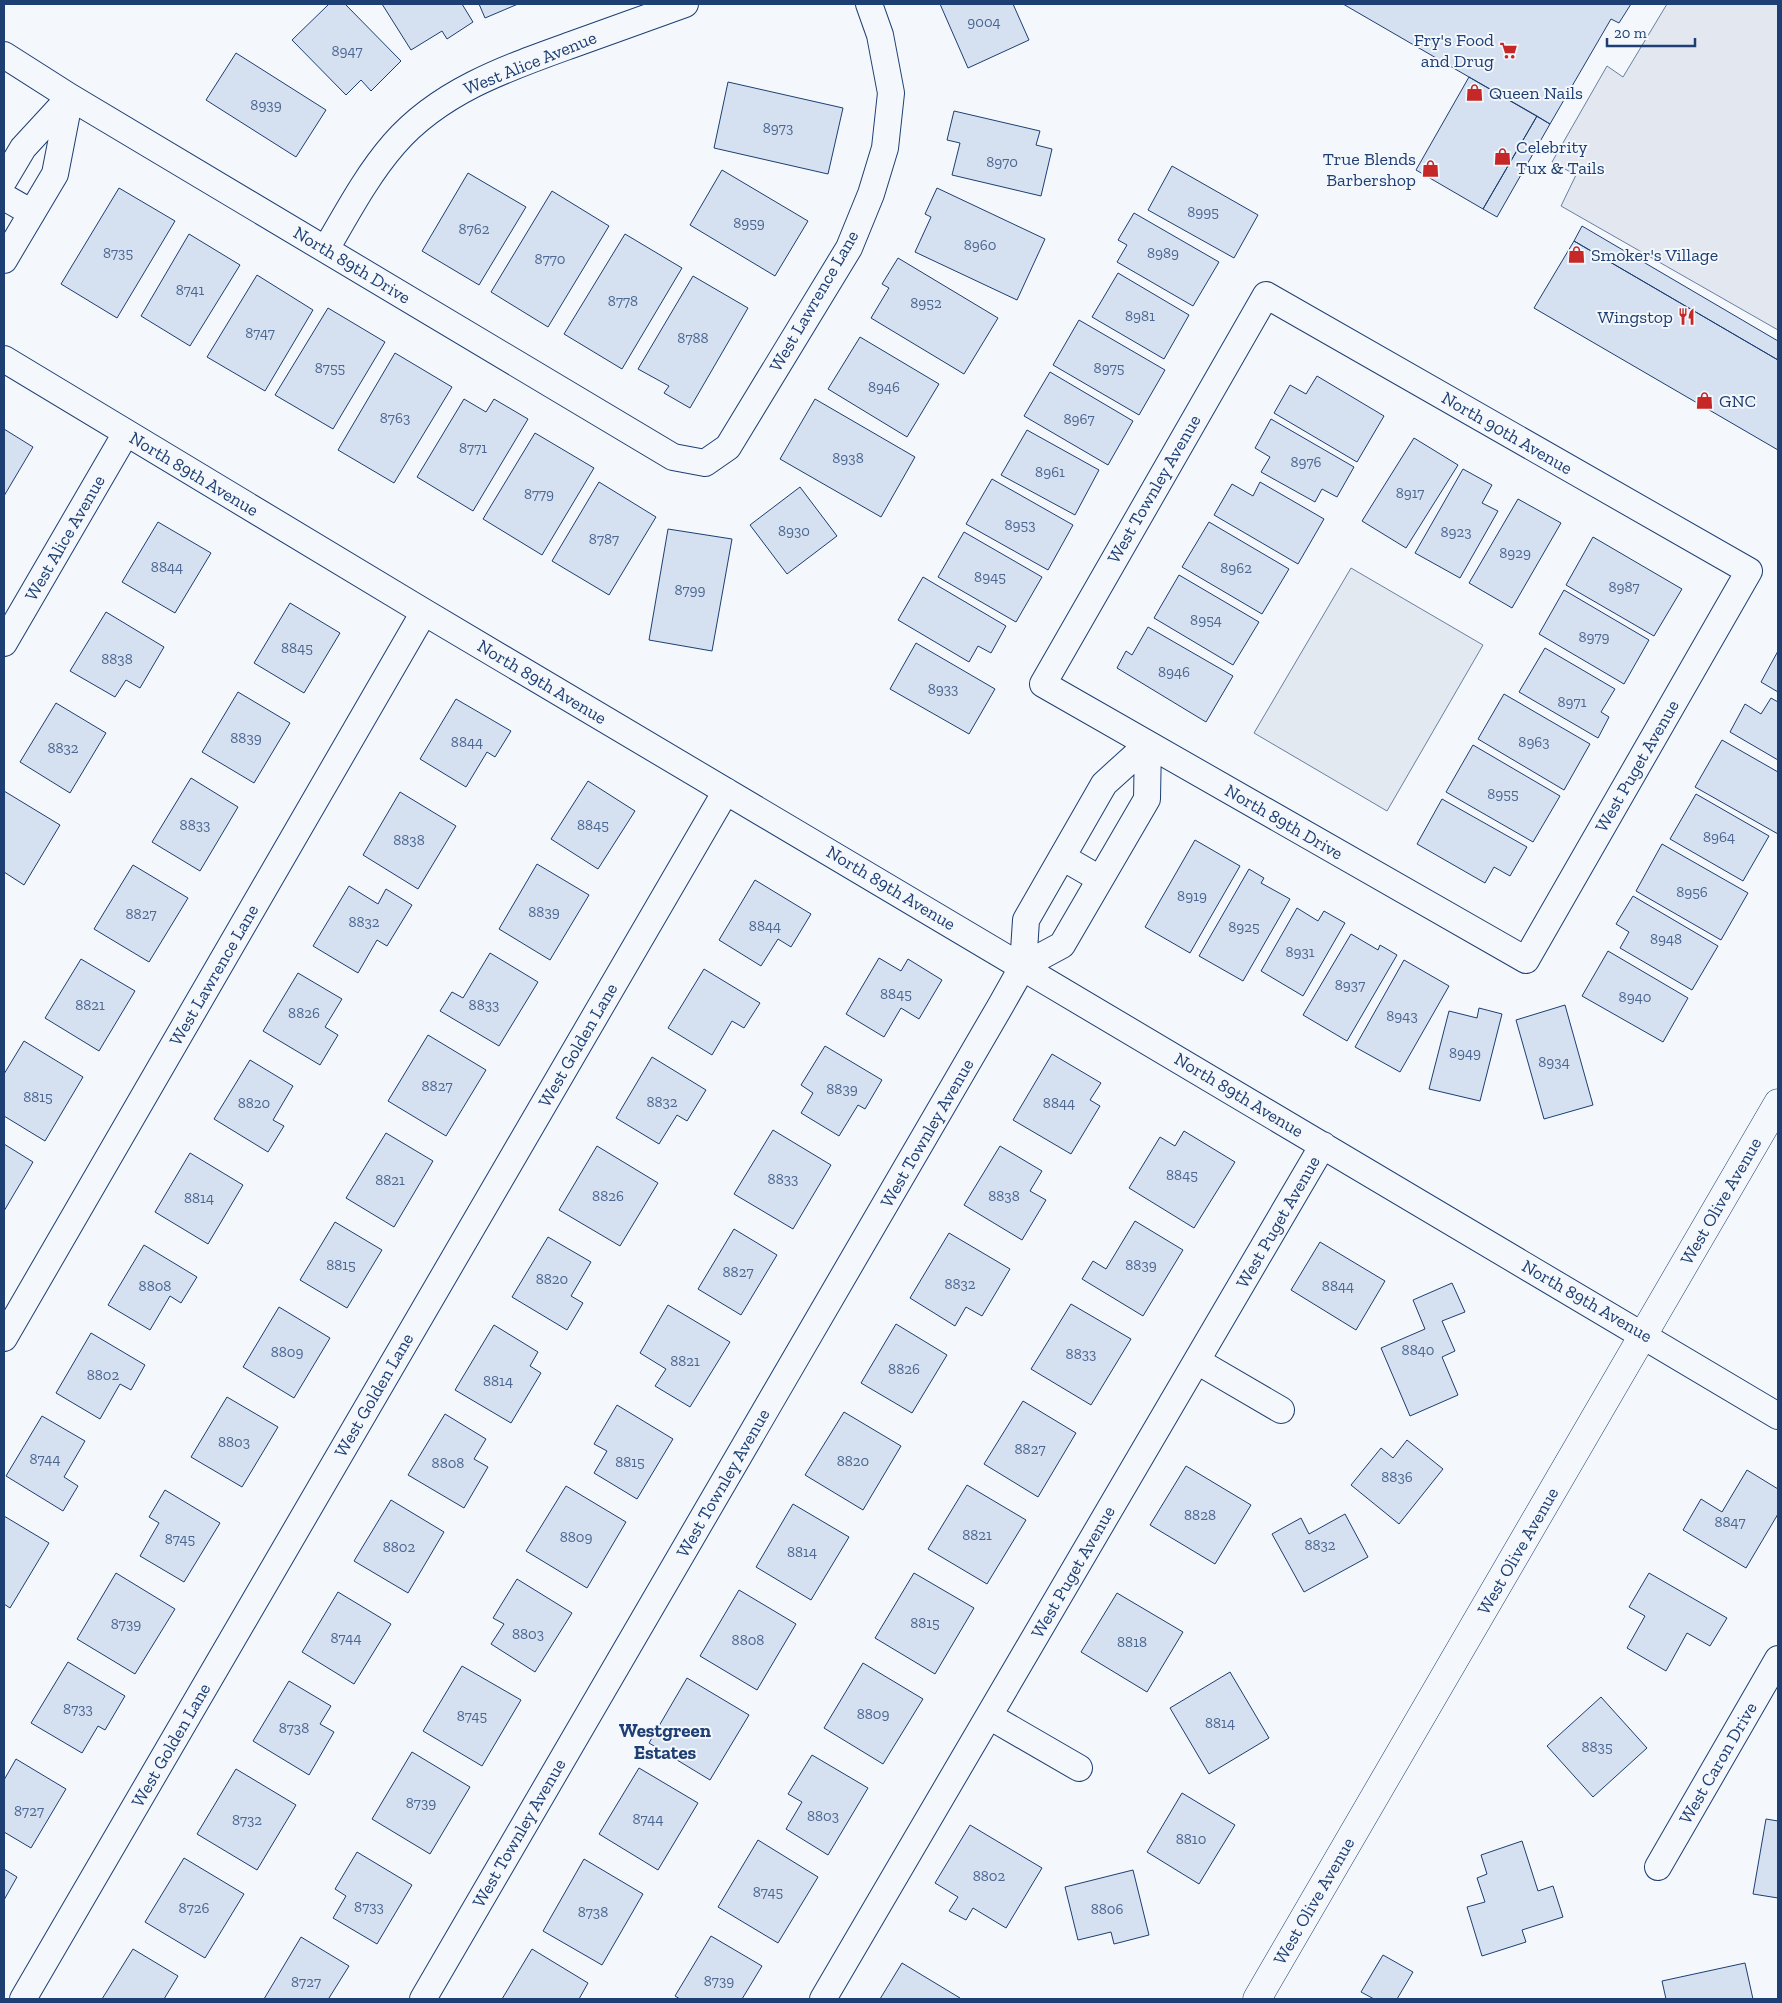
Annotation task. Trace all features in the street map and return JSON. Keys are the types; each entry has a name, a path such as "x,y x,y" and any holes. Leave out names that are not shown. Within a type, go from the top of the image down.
{"main road":[{"name":"West Olive Avenue","path":"1257,1999 1778,1103"}],"street":[{"name":"West Alice Avenue","path":"326,249 368,179 389,150 434,107 474,83 524,62 685,4"},
{"name":"West Lawrence Lane","path":"705,463 728,447 849,248 871,194 885,148 891,93 880,35 869,4"},
{"name":"North 89th Drive","path":"4,55 70,97 673,457 705,463"},
{"path":"4,180 23,148 70,97"},
{"path":"4,260 55,174 70,97"},
{"path":"4,197 32,213"},
{"name":"North 90th Avenue","path":"1266,295 1749,572"},
{"name":"West Townley Avenue","path":"1043,684 1266,295"},
{"name":"North 89th Avenue","path":"4,359 424,612 1023,966 1594,1307 1644,1334 1778,1416"},
{"name":"West Alice Avenue","path":"4,643 126,433"},
{"name":"West Puget Avenue","path":"1526,960 1749,572"},
{"name":"West Lawrence Lane","path":"4,1338 424,612"},
{"name":"North 89th Drive","path":"1043,684 1526,960"},
{"path":"1023,966 1062,945 1147,798 1148,744"},
{"name":"West Townley Avenue","path":"423,1999 1023,966 1026,920 1104,784 1148,744"},
{"name":"West Golden Lane","path":"22,1999 726,791"},
{"path":"1062,857 1100,879"},
{"name":"West Puget Avenue","path":"824,1999 1323,1145"},
{"path":"1197,1361 1281,1410"},
{"name":"West Caron Drive","path":"1658,1867 1778,1659"},
{"path":"989,1716 1079,1768"}],"shaded area":[{"path":"1667,4 1778,4 1778,330 1561,206 1576,175 1552,162 1607,66 1623,77"},
{"path":"1351,568 1483,645 1387,811 1254,733"}],"building":[{"path":"329,4 345,4 401,61 371,91 361,80 346,95 292,40"},
{"path":"382,4 462,4 473,22 447,39 442,31 411,50"},
{"path":"479,4 518,4 485,18"},
{"path":"940,4 1013,4 1029,40 968,68"},
{"name":"Fry's Food and Drug","path":"1343,4 1631,4 1619,23 1611,19 1550,124"},
{"path":"236,53 326,110 296,157 206,100"},
{"path":"1469,77 1537,116 1483,209 1416,170"},
{"path":"728,82 843,108 828,174 714,148"},
{"path":"954,111 1040,131 1036,145 1052,149 1041,196 952,175 960,143 947,140"},
{"path":"1537,116 1550,124 1497,217 1483,209"},
{"path":"1172,166 1258,215 1234,258 1148,210"},
{"path":"722,170 808,221 775,276 690,225"},
{"path":"468,173 526,207 479,285 422,251"},
{"path":"119,188 175,221 117,318 61,284"},
{"path":"937,188 1045,239 1017,300 915,252 931,217 925,214"},
{"path":"552,191 609,226 548,327 491,292"},
{"path":"1134,213 1219,262 1193,306 1117,262 1127,245 1118,240"},
{"path":"1582,226 1778,341 1778,360 1574,241"},
{"path":"189,234 240,265 190,346 141,316"},
{"path":"625,234 682,268 622,369 564,334"},
{"path":"1574,241 1778,360 1778,450 1534,308"},
{"path":"898,258 998,318 964,374 871,318 889,288 882,284"},
{"path":"1118,273 1189,315 1164,359 1092,317"},
{"path":"257,275 313,310 265,391 207,357"},
{"path":"693,276 748,308 690,408 664,393 669,386 638,369"},
{"path":"328,308 385,342 333,429 275,395"},
{"path":"1079,320 1165,370 1139,415 1053,365"},
{"path":"860,337 939,384 907,437 828,389"},
{"path":"395,353 452,387 394,483 338,450"},
{"path":"1050,372 1133,421 1108,465 1024,416"},
{"path":"1317,376 1384,416 1357,462 1274,413 1290,385 1306,394"},
{"path":"464,399 486,412 494,399 528,419 473,511 417,477"},
{"path":"815,399 915,457 881,517 780,459"},
{"path":"1271,419 1354,467 1337,497 1322,489 1315,502 1261,472 1270,457 1255,448"},
{"path":"4,429 33,447 4,496"},
{"path":"1027,430 1099,470 1075,515 1001,475"},
{"path":"535,433 594,468 542,555 483,519"},
{"path":"1414,438 1458,465 1406,548 1362,521"},
{"path":"1463,469 1492,485 1482,503 1498,511 1460,578 1415,553"},
{"path":"992,479 1073,525 1048,570 966,524"},
{"path":"599,482 656,517 609,595 552,561"},
{"path":"1260,482 1324,519 1298,564 1214,515 1232,484 1253,496"},
{"path":"800,487 837,536 787,574 750,525"},
{"path":"1518,499 1561,523 1512,608 1469,583"},
{"path":"158,522 211,553 175,613 122,582"},
{"path":"1209,522 1289,569 1262,614 1182,567"},
{"path":"668,529 732,539 712,651 649,640"},
{"path":"964,532 1042,577 1016,622 938,577"},
{"path":"1593,537 1682,589 1654,636 1566,585"},
{"path":"1179,575 1259,622 1233,665 1154,618"},
{"path":"923,577 1006,626 991,653 978,646 969,662 898,620"},
{"path":"1564,590 1649,640 1624,684 1539,634"},
{"path":"290,603 340,633 304,693 254,663"},
{"path":"106,612 164,647 140,688 126,680 115,697 70,671"},
{"path":"1148,627 1233,676 1206,722 1117,668 1126,651 1132,655"},
{"path":"916,643 995,689 969,734 890,689"},
{"path":"1545,648 1615,689 1601,712 1609,717 1598,738 1519,692"},
{"path":"1778,651 1778,692 1761,682"},
{"path":"238,692 290,723 254,783 202,752"},
{"path":"1504,694 1590,744 1564,790 1478,739"},
{"path":"1771,698 1778,702 1778,760 1730,732 1745,704 1761,714"},
{"path":"456,699 511,731 495,757 487,752 466,787 420,759"},
{"path":"56,703 106,733 70,793 20,762"},
{"path":"1722,740 1778,772 1778,834 1695,787"},
{"path":"1473,745 1560,796 1533,842 1446,792"},
{"path":"191,778 238,807 200,871 152,842"},
{"path":"588,781 635,811 598,869 551,839"},
{"path":"4,791 60,825 24,885 4,872"},
{"path":"400,792 456,826 418,889 363,855"},
{"path":"1696,794 1769,836 1743,881 1670,839"},
{"path":"1442,799 1527,847 1510,876 1494,867 1485,883 1417,844"},
{"path":"1195,840 1240,866 1190,953 1145,927"},
{"path":"1662,844 1748,893 1721,940 1636,891"},
{"path":"537,864 589,895 550,960 499,929"},
{"path":"133,865 188,898 149,962 94,929"},
{"path":"1249,869 1264,878 1261,883 1290,899 1243,981 1199,956"},
{"path":"755,880 811,914 791,947 778,939 761,966 719,940"},
{"path":"349,886 378,904 386,889 412,905 387,946 377,940 358,973 313,946"},
{"path":"1633,896 1718,946 1692,990 1620,948 1629,932 1616,924"},
{"path":"1297,908 1318,921 1324,911 1345,923 1303,996 1261,971"},
{"path":"1351,934 1378,950 1380,945 1397,955 1347,1041 1303,1015"},
{"path":"1608,951 1688,998 1663,1042 1582,996"},
{"path":"490,953 538,982 499,1046 440,1011 452,992 463,998"},
{"path":"879,958 901,971 908,959 942,980 919,1019 901,1008 884,1037 846,1014"},
{"path":"81,959 135,991 99,1051 45,1018"},
{"path":"1404,960 1449,986 1400,1072 1355,1047"},
{"path":"704,969 760,1003 744,1028 732,1021 712,1055 668,1028"},
{"path":"298,973 342,999 325,1027 338,1035 320,1065 263,1031"},
{"path":"1565,1005 1593,1105 1544,1119 1516,1020"},
{"path":"1479,1008 1502,1014 1480,1101 1429,1089 1449,1011 1477,1018"},
{"path":"428,1035 486,1070 446,1136 388,1101"},
{"path":"24,1041 83,1077 45,1141 4,1116 4,1074"},
{"path":"825,1046 882,1080 865,1109 858,1105 839,1136 801,1113 813,1093 801,1085"},
{"path":"1052,1054 1101,1083 1090,1100 1100,1106 1071,1154 1013,1120"},
{"path":"652,1057 706,1090 687,1121 677,1115 659,1144 616,1118"},
{"path":"250,1060 293,1086 273,1120 284,1126 268,1152 214,1119"},
{"path":"773,1130 831,1165 793,1229 734,1194"},
{"path":"1184,1131 1235,1162 1194,1228 1129,1188 1160,1137 1175,1146"},
{"path":"386,1133 433,1161 394,1227 346,1198"},
{"path":"4,1144 33,1162 4,1211"},
{"path":"597,1146 658,1183 620,1246 559,1210"},
{"path":"1000,1146 1042,1171 1030,1191 1046,1200 1022,1240 964,1205"},
{"path":"190,1153 243,1185 208,1244 155,1212"},
{"path":"1135,1221 1183,1250 1143,1316 1082,1279 1093,1261 1106,1269"},
{"path":"335,1222 382,1250 347,1308 300,1280"},
{"path":"734,1229 777,1255 741,1315 698,1289"},
{"path":"949,1233 1010,1269 982,1316 966,1307 955,1326 910,1298"},
{"path":"548,1237 591,1262 571,1296 583,1303 567,1330 512,1297"},
{"path":"1320,1242 1385,1281 1356,1330 1291,1290"},
{"path":"144,1245 197,1277 181,1303 170,1296 150,1330 108,1305"},
{"path":"1452,1283 1465,1312 1442,1321 1455,1351 1442,1357 1458,1395 1410,1416 1381,1348 1425,1329 1413,1300"},
{"path":"1071,1304 1131,1339 1091,1405 1031,1369"},
{"path":"668,1305 730,1342 690,1407 655,1386 666,1369 640,1353"},
{"path":"279,1307 330,1338 294,1398 243,1367"},
{"path":"896,1324 947,1355 912,1413 861,1383"},
{"path":"494,1325 538,1352 530,1366 541,1373 511,1423 455,1390"},
{"path":"91,1333 145,1365 131,1390 120,1384 100,1419 56,1393"},
{"path":"227,1397 278,1427 242,1487 191,1457"},
{"path":"1023,1401 1076,1433 1038,1497 984,1464"},
{"path":"617,1405 673,1439 637,1499 594,1473 607,1451 594,1444"},
{"path":"844,1412 901,1446 863,1510 805,1475"},
{"path":"445,1414 486,1439 474,1459 488,1467 464,1508 408,1475"},
{"path":"42,1416 85,1441 64,1477 78,1486 63,1511 6,1476"},
{"path":"1407,1440 1443,1469 1399,1524 1351,1485 1381,1448 1393,1458"},
{"path":"1186,1466 1251,1505 1215,1564 1150,1525"},
{"path":"1747,1470 1778,1489 1778,1514 1746,1568 1683,1530 1701,1499 1722,1512"},
{"path":"967,1485 1026,1520 987,1584 928,1549"},
{"path":"566,1486 626,1522 587,1588 526,1551"},
{"path":"165,1490 220,1523 184,1582 140,1556 159,1523 149,1517"},
{"path":"391,1500 444,1532 408,1593 354,1561"},
{"path":"793,1504 849,1537 811,1600 756,1567"},
{"path":"1345,1514 1368,1557 1304,1592 1272,1534 1301,1518 1309,1534"},
{"path":"4,1516 49,1543 10,1608 4,1604"},
{"path":"116,1573 175,1609 135,1674 77,1639"},
{"path":"914,1573 974,1608 935,1674 875,1638"},
{"path":"1649,1573 1727,1618 1710,1646 1687,1633 1666,1671 1627,1648 1645,1616 1629,1607"},
{"path":"517,1579 572,1613 535,1672 491,1644 504,1624 493,1618"},
{"path":"739,1590 796,1624 757,1690 700,1656"},
{"path":"338,1592 391,1624 354,1684 302,1652"},
{"path":"1117,1593 1183,1632 1147,1692 1081,1652"},
{"path":"68,1662 125,1696 105,1730 98,1726 82,1753 31,1723"},
{"path":"863,1663 923,1699 883,1764 824,1728"},
{"path":"462,1666 521,1700 482,1766 423,1731"},
{"path":"1230,1672 1269,1738 1209,1774 1170,1708"},
{"path":"687,1678 749,1715 710,1780 649,1743"},
{"path":"289,1681 331,1706 320,1724 334,1732 309,1775 253,1741"},
{"path":"1601,1697 1647,1748 1593,1797 1547,1746"},
{"path":"412,1752 470,1787 430,1854 372,1819"},
{"path":"812,1755 868,1788 828,1855 786,1829 802,1802 788,1794"},
{"path":"16,1759 66,1789 31,1848 4,1832 4,1780"},
{"path":"639,1768 698,1803 658,1870 599,1834"},
{"path":"236,1769 296,1805 257,1870 197,1834"},
{"path":"1182,1793 1235,1825 1199,1884 1147,1852"},
{"path":"1766,1819 1778,1821 1778,1898 1753,1894"},
{"path":"970,1825 1042,1868 1006,1928 973,1908 966,1920 949,1911 958,1897 935,1883"},
{"path":"758,1840 818,1877 778,1943 718,1907"},
{"path":"1522,1841 1538,1891 1553,1886 1563,1917 1522,1930 1526,1942 1482,1956 1467,1907 1485,1902 1477,1878 1487,1874 1481,1855"},
{"path":"357,1852 412,1885 377,1944 333,1918 346,1896 335,1889"},
{"path":"184,1858 244,1894 205,1958 145,1922"},
{"path":"584,1859 643,1894 602,1965 543,1931"},
{"path":"4,1869 17,1877 4,1900"},
{"path":"1133,1870 1149,1935 1114,1944 1111,1932 1078,1940 1065,1887"},
{"path":"711,1936 762,1966 742,1999 680,1999 675,1996"},
{"path":"301,1937 349,1966 329,1998 331,1999 264,1999"},
{"path":"133,1949 178,1976 164,1999 102,1999"},
{"path":"532,1949 588,1983 579,1999 502,1999"},
{"path":"1383,1955 1413,1972 1397,1999 1374,1999 1361,1992"},
{"path":"902,1963 960,1998 880,1999"},
{"path":"1745,1963 1753,1999 1666,1999 1662,1981"}],"place":[{"name":"Fry's Food and Drug","path":"1508,50"},
{"name":"Queen Nails","path":"1475,93"},
{"name":"Celebrity Tux & Tails","path":"1502,157"},
{"name":"True Blends Barbershop","path":"1430,169"},
{"name":"Smoker's Village","path":"1577,255"},
{"name":"Wingstop","path":"1687,317"},
{"name":"GNC","path":"1705,401"}],"district":[{"name":"Westgreen Estates","path":"665,1741"}]}
